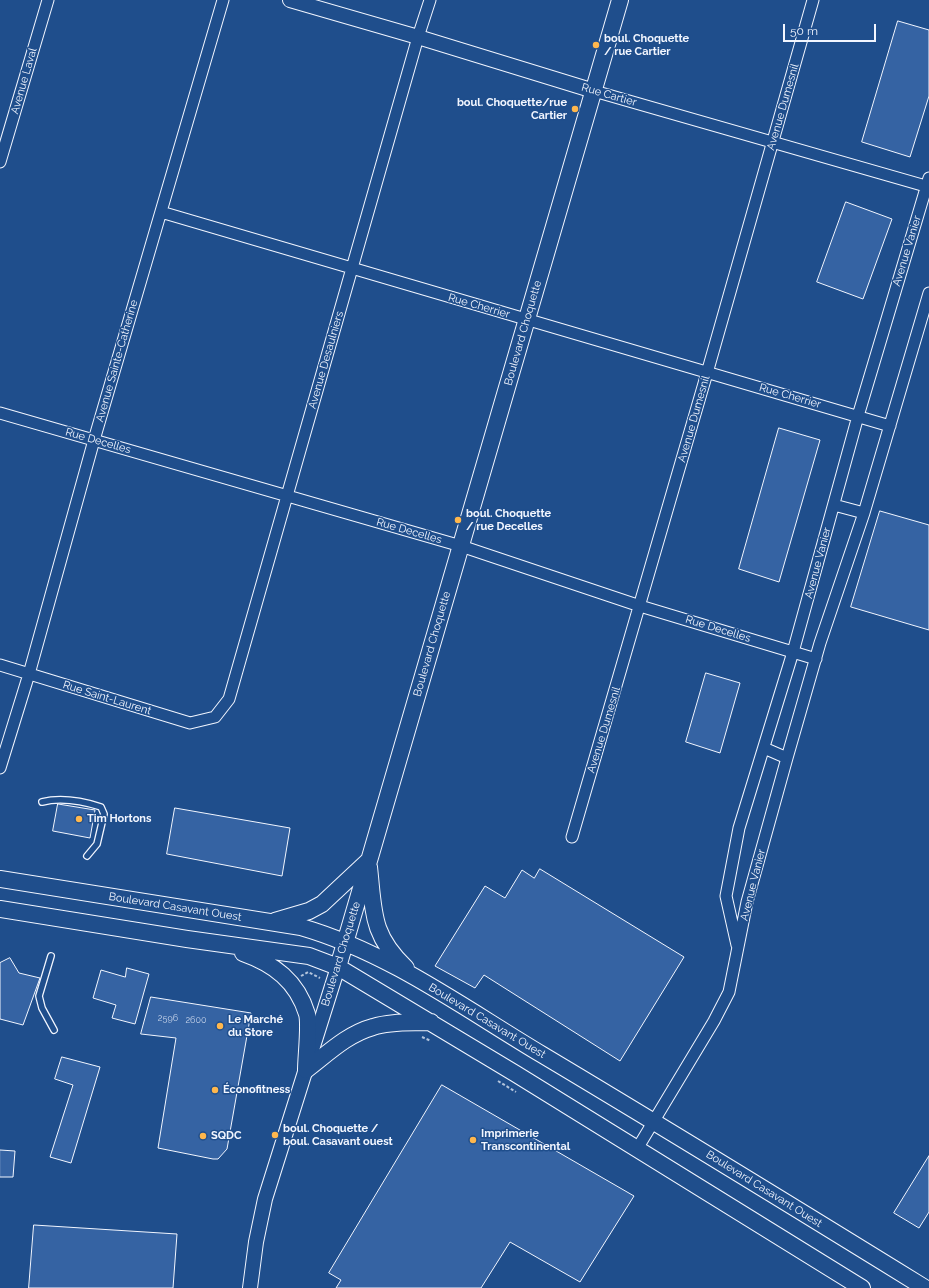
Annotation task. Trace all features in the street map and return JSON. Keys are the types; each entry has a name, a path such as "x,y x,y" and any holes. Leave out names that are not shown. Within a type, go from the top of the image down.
{"main road":[{"name":"Boulevard Choquette","path":"338,967 620,0"},
{"path":"272,922 309,911 322,904 369,860"},
{"path":"369,860 375,923 393,955 419,980"},
{"name":"Boulevard Casavant Ouest","path":"0,879 272,922 316,932 373,956 419,980 654,1121 925,1288"},
{"path":"0,910 213,943 309,956 338,967 431,1022 862,1288"},
{"path":"213,943 273,966 290,982 298,994 307,1015 306,1070"},
{"path":"306,1070 353,1035 372,1027 387,1024 431,1022"}],"street":[{"name":"Avenue Laval","path":"0,162 48,0"},
{"name":"Avenue Sainte-Catherine","path":"0,768 29,674 94,440 223,0"},
{"name":"Rue Cartier","path":"290,0 418,37 594,91 928,184"},
{"name":"Avenue Desaulniers","path":"215,717 229,699 418,37 430,0"},
{"name":"Avenue Dumesnil","path":"572,836 708,373 813,0"},
{"name":"Avenue Vanier","path":"738,950 726,896 739,828 793,652 858,416 928,184"},
{"name":"Rue Cherrier","path":"161,212 890,426"},
{"name":"Avenue Vanier","path":"637,1149 723,1006 729,992 747,902 787,758 816,659 864,513 929,293"},
{"name":"Rue Decelles","path":"0,413 461,546 640,606 816,659"},
{"path":"834,505 864,513"},
{"name":"Rue Saint-Laurent","path":"0,665 190,723 215,717"},
{"path":"764,748 787,758"},
{"name":"Boulevard Choquette","path":"250,1288 256,1242 265,1199 338,967"}],"lane":[{"path":"42,802 55,798 87,803 101,807 104,814 97,844 87,856"},
{"path":"51,956 39,996 42,1008 54,1030"}],"path":[{"path":"290,982 308,972 332,985"},
{"path":"420,1036 433,1042"},
{"path":"494,1079 521,1095"}],"building":[{"path":"898,21 929,30 929,96 910,157 862,142"},
{"path":"846,202 892,219 863,299 817,282"},
{"path":"779,428 820,440 779,582 739,569"},
{"path":"880,511 929,525 929,630 851,607"},
{"path":"706,673 740,683 720,753 686,742"},
{"path":"58,804 95,810 90,838 53,831"},
{"path":"175,808 290,828 282,876 167,854"},
{"path":"540,869 684,957 620,1061 484,975 475,988 435,966 485,886 505,898 522,870 534,878"},
{"path":"10,958 19,973 40,978 23,1025 0,1019 0,963"},
{"path":"127,968 149,974 135,1024 112,1018 116,1005 93,998 101,970 125,977"},
{"path":"151,997 251,1013 227,1149 218,1159 158,1148 176,1038 141,1034"},
{"path":"62,1057 100,1067 71,1163 50,1157 73,1085 55,1079"},
{"name":"Imprimerie Transcontinental","path":"442,1085 634,1196 580,1282 510,1242 481,1288 336,1288 341,1280 329,1273"},
{"path":"0,1150 15,1151 13,1177 0,1177"},
{"path":"929,1156 929,1212 919,1228 894,1213"},
{"path":"34,1225 177,1234 173,1288 29,1288"}],"place":[{"name":"boul. Choquette / rue Cartier","path":"596,45"},
{"name":"boul. Choquette/rue Cartier","path":"575,109"},
{"name":"boul. Choquette / rue Decelles","path":"458,520"},
{"name":"Tim Hortons","path":"79,819"},
{"name":"Le Marché du Store","path":"220,1026"},
{"name":"Éconofitness","path":"215,1090"},
{"name":"boul. Choquette / boul. Casavant ouest","path":"275,1135"},
{"name":"SQDC","path":"203,1136"},
{"name":"Imprimerie Transcontinental","path":"473,1140"}]}
